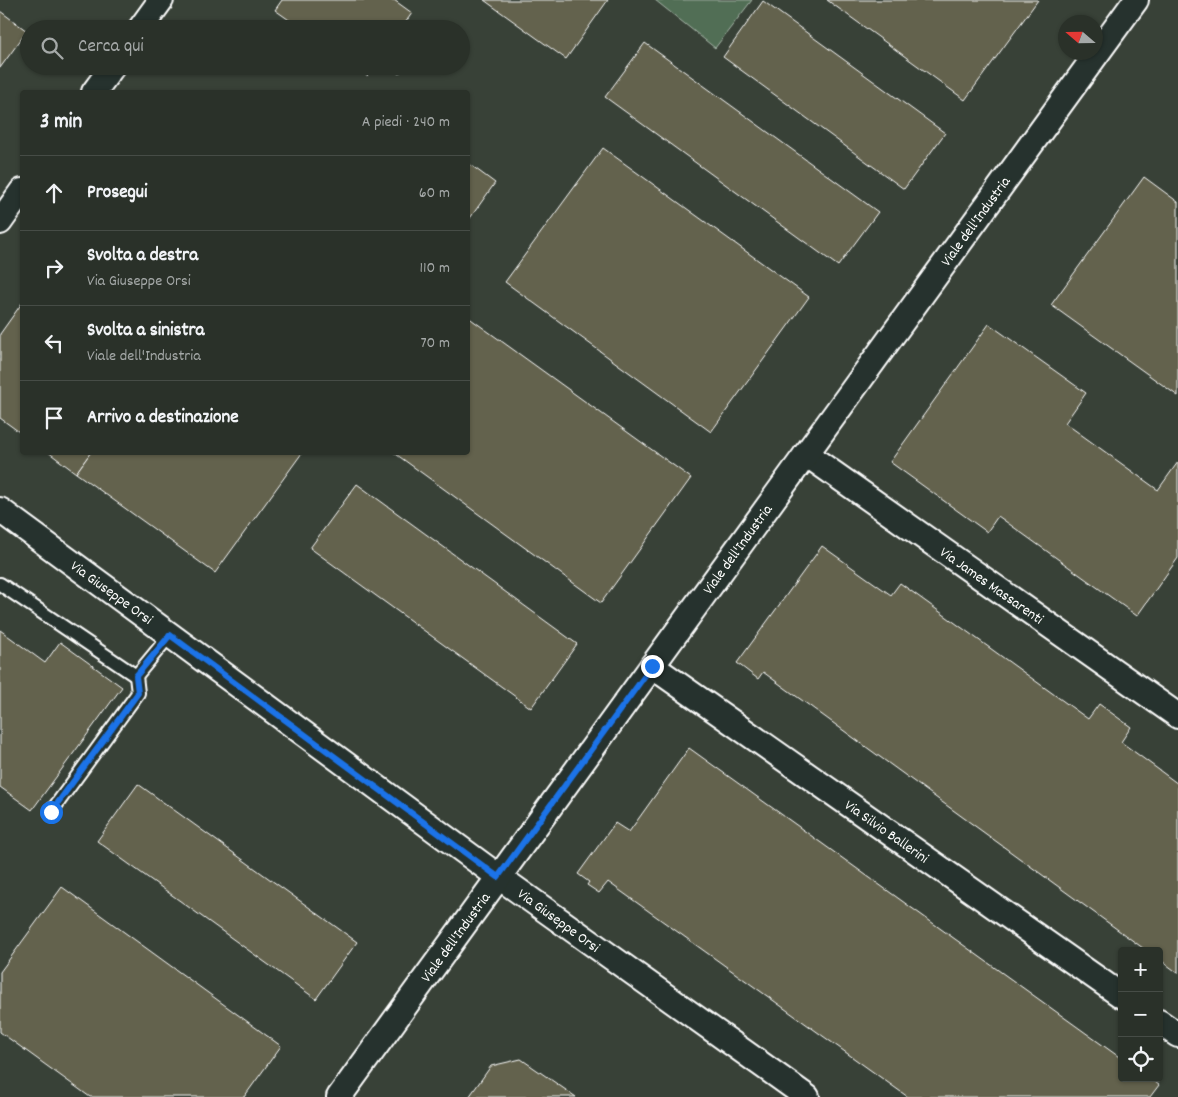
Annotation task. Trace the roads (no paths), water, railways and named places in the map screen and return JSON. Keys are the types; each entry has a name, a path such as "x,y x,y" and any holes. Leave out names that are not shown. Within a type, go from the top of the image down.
{"street":[{"path":"147,20 161,0"},
{"name":"Viale dell'Industria","path":"339,1097 1136,0"},
{"path":"95,90 106,75"},
{"path":"0,222 20,194"},
{"name":"Via James Massarenti","path":"806,454 1178,716"},
{"name":"Via Giuseppe Orsi","path":"0,510 498,877 807,1097"},
{"name":"Via Silvio Ballerini","path":"652,666 1118,993"},
{"path":"1163,1025 1178,1035"}],"lane":[{"path":"0,584 136,676"},
{"path":"51,812 138,693 136,676 170,635"}]}
